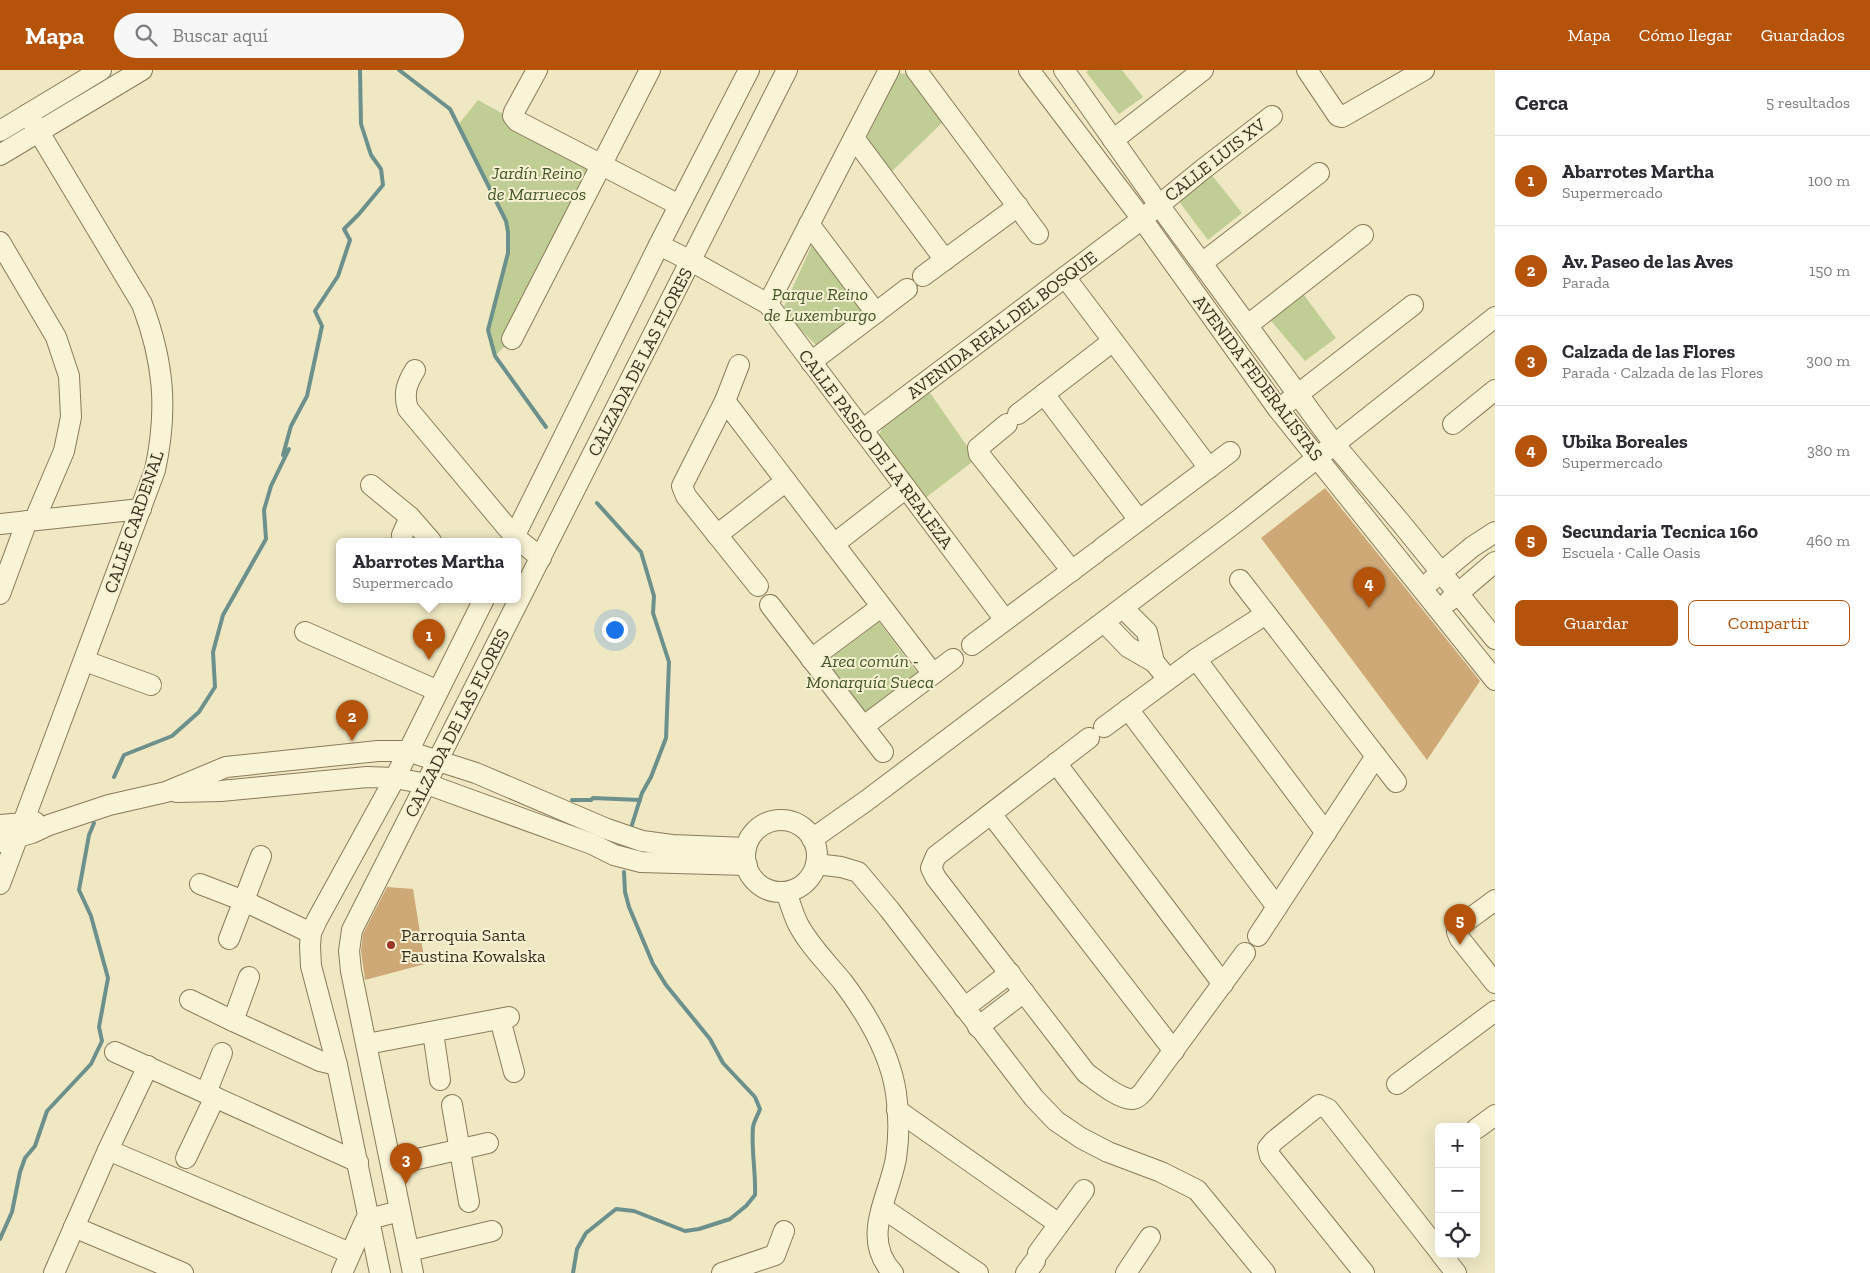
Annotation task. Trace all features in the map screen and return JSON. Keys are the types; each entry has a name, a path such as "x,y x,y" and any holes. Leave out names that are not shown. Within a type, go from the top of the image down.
{"street":[{"path":"0,131 100,70"},
{"path":"0,155 142,70"},
{"path":"538,70 513,116 517,121 680,205"},
{"path":"512,339 650,70"},
{"name":"CALZADA DE LAS FLORES","path":"514,538 659,245 749,70"},
{"name":"CALZADA DE LAS FLORES","path":"521,598 787,70"},
{"path":"768,304 889,70"},
{"path":"916,70 1038,234"},
{"name":"AVENIDA FEDERALISTAS","path":"1029,70 1142,219 1278,409 1495,680"},
{"path":"1113,140 1203,70"},
{"path":"1307,70 1338,116 1342,117 1424,70"},
{"name":"AVENIDA FEDERALISTAS","path":"1070,72 1113,140 1159,205 1335,445 1495,639"},
{"name":"CALLE CARDENAL","path":"0,884 14,834 85,661 155,470 160,447 163,414 162,385 154,335 142,304 28,114"},
{"name":"CALLE LUIS XV","path":"1142,219 1272,116"},
{"path":"854,138 945,260"},
{"path":"1202,263 1319,173"},
{"path":"923,276 1018,206"},
{"name":"AVENIDA REAL DEL BOSQUE","path":"862,430 1142,219"},
{"path":"809,224 876,313"},
{"path":"1248,324 1363,235"},
{"path":"0,242 56,337 69,376 71,417 64,451 31,520 0,594"},
{"name":"CALLE PASEO DE LA REALEZA","path":"659,245 768,304 1005,620"},
{"path":"1065,277 1209,468"},
{"path":"811,362 907,289"},
{"path":"1278,409 1413,305"},
{"path":"812,839 866,801 1124,608 1335,445 1495,317"},
{"path":"1072,570 979,454 978,448 1012,419 1113,342"},
{"path":"739,366 725,401 682,486 686,496 758,586"},
{"path":"415,370 406,389 405,400 408,409 513,538"},
{"path":"1044,394 1139,520"},
{"path":"725,401 933,674"},
{"path":"1453,424 1491,401"},
{"path":"972,645 1230,452"},
{"path":"717,535 786,481"},
{"path":"371,485 410,517 428,538"},
{"path":"834,544 906,488"},
{"path":"0,524 140,509"},
{"path":"402,538 410,517"},
{"path":"1421,589 1472,547 1495,532"},
{"path":"521,544 541,558"},
{"path":"1438,610 1495,562"},
{"path":"1240,580 1396,782"},
{"name":"CALZADA DE LAS FLORES","path":"380,1273 337,1064 312,966 311,933 316,920 395,778 482,603"},
{"name":"CALZADA DE LAS FLORES","path":"413,1273 351,972 349,951 352,930 518,603"},
{"path":"770,605 883,752"},
{"path":"811,659 882,607"},
{"path":"1124,608 1147,632 1154,662"},
{"path":"1245,953 1144,1092 1136,1099 1127,1099 1086,1073 936,878 931,868 936,856 1056,763 1196,659 1266,614"},
{"path":"1104,622 1128,647 1154,662 1168,680"},
{"path":"305,632 438,691"},
{"path":"864,726 953,659"},
{"path":"1196,659 1326,833"},
{"path":"85,661 151,684"},
{"path":"1128,709 1277,907"},
{"path":"0,825 14,834 32,833 49,824 109,805 166,792 226,767 378,751 407,751 476,772 519,792 642,841 746,857"},
{"path":"1258,936 1376,756"},
{"path":"1056,763 1223,984"},
{"path":"166,792 221,791 366,777 395,778 427,784 592,844 614,855 641,862 746,857"},
{"path":"991,814 1174,1051"},
{"path":"776,820 793,822 801,826 812,839 817,855 816,864 808,879 794,889 778,892 762,886 750,873 746,857 754,833 768,823 776,820"},
{"path":"592,844 601,826"},
{"path":"229,939 261,856"},
{"path":"816,864 842,867 858,872 889,909 1034,1098 1056,1121 1080,1138 1162,1172 1197,1190 1255,1269"},
{"path":"200,884 244,901 311,933"},
{"path":"786,892 798,923 866,1015 885,1053 894,1085 898,1129 896,1158 877,1230 878,1248 886,1270"},
{"path":"1495,900 1461,925 1458,932 1460,939 1495,983"},
{"path":"964,1008 1010,973"},
{"path":"233,1021 249,977"},
{"path":"978,1027 1024,992"},
{"path":"190,1000 320,1061 337,1064"},
{"path":"1397,1084 1495,1011"},
{"path":"367,1044 504,1018 514,1072"},
{"path":"432,1032 440,1080"},
{"path":"115,1052 358,1162"},
{"path":"186,1158 211,1095 222,1053"},
{"path":"54,1273 108,1150 148,1066"},
{"path":"452,1105 469,1202"},
{"path":"1364,1273 1270,1156 1268,1148 1274,1141 1319,1105 1328,1109 1445,1263"},
{"path":"897,1110 1060,1224"},
{"path":"1480,1127 1495,1114"},
{"path":"391,1165 488,1143"},
{"path":"108,1150 350,1253"},
{"path":"1033,1262 1084,1190"},
{"path":"882,1209 978,1273"},
{"path":"342,1273 362,1226 371,1226 401,1218"},
{"path":"355,1273 367,1243 371,1226"},
{"path":"74,1227 183,1273"},
{"path":"722,1273 775,1256 784,1231"},
{"path":"409,1251 492,1232"},
{"path":"1126,1273 1150,1237"}],"green space":[{"path":"1089,70 1122,70 1143,97 1119,114 1086,72"},
{"path":"899,73 910,75 944,121 888,175 864,143"},
{"name":"Jardín Reino de Marruecos","path":"478,100 597,166 512,339 495,356 488,330 508,253 508,232 501,212 458,125"},
{"path":"1207,169 1242,213 1208,240 1174,195"},
{"name":"Parque Reino de Luxemburgo","path":"812,245 867,311 820,349 782,311"},
{"path":"1301,291 1336,338 1305,361 1268,317"},
{"path":"926,387 976,459 924,499 879,435 885,422"},
{"name":"Area común - Monarquía Sueca","path":"879,622 920,677 863,719 822,665"}],"building":[{"path":"1325,488 1480,681 1427,760 1261,538"},
{"name":"Parroquia Santa Faustina Kowalska","path":"387,887 413,889 425,964 365,980 361,951 363,934"}],"waterway":[{"path":"114,777 124,755 172,736 199,712 215,687 213,652 223,615 266,539 264,510 271,486 289,449 283,455 291,426 307,396 322,326 315,311 338,276 350,240 344,229 383,185 381,169 371,155 361,124 360,70"},
{"path":"399,70 450,109 506,221 508,253 488,330 495,356 546,427"},
{"path":"597,503 641,552 654,596 653,613 669,662 666,738 651,777 642,793 630,831"},
{"path":"572,800 591,800 593,798 640,800"},
{"path":"0,1239 12,1212 20,1172 25,1158 35,1146 47,1111 91,1064 102,1041 99,1027 108,978 91,916 79,890 89,835 94,823"},
{"path":"573,1273 577,1249 586,1233 616,1209 634,1211 685,1231 699,1229 730,1219 746,1206 755,1195 753,1127 760,1109 755,1097 723,1063 710,1039 666,985 653,964 629,907 625,892 624,872"}],"place":[{"name":"Ubika Boreales","path":"1369,608"},
{"name":"Abarrotes Martha","path":"429,660"},
{"name":"Av. Paseo de las Aves","path":"352,741"},
{"name":"Parroquia Santa Faustina Kowalska","path":"391,945"},
{"name":"Secundaria Tecnica 160","path":"1460,945"},
{"name":"Calzada de las Flores","path":"406,1184"}]}
